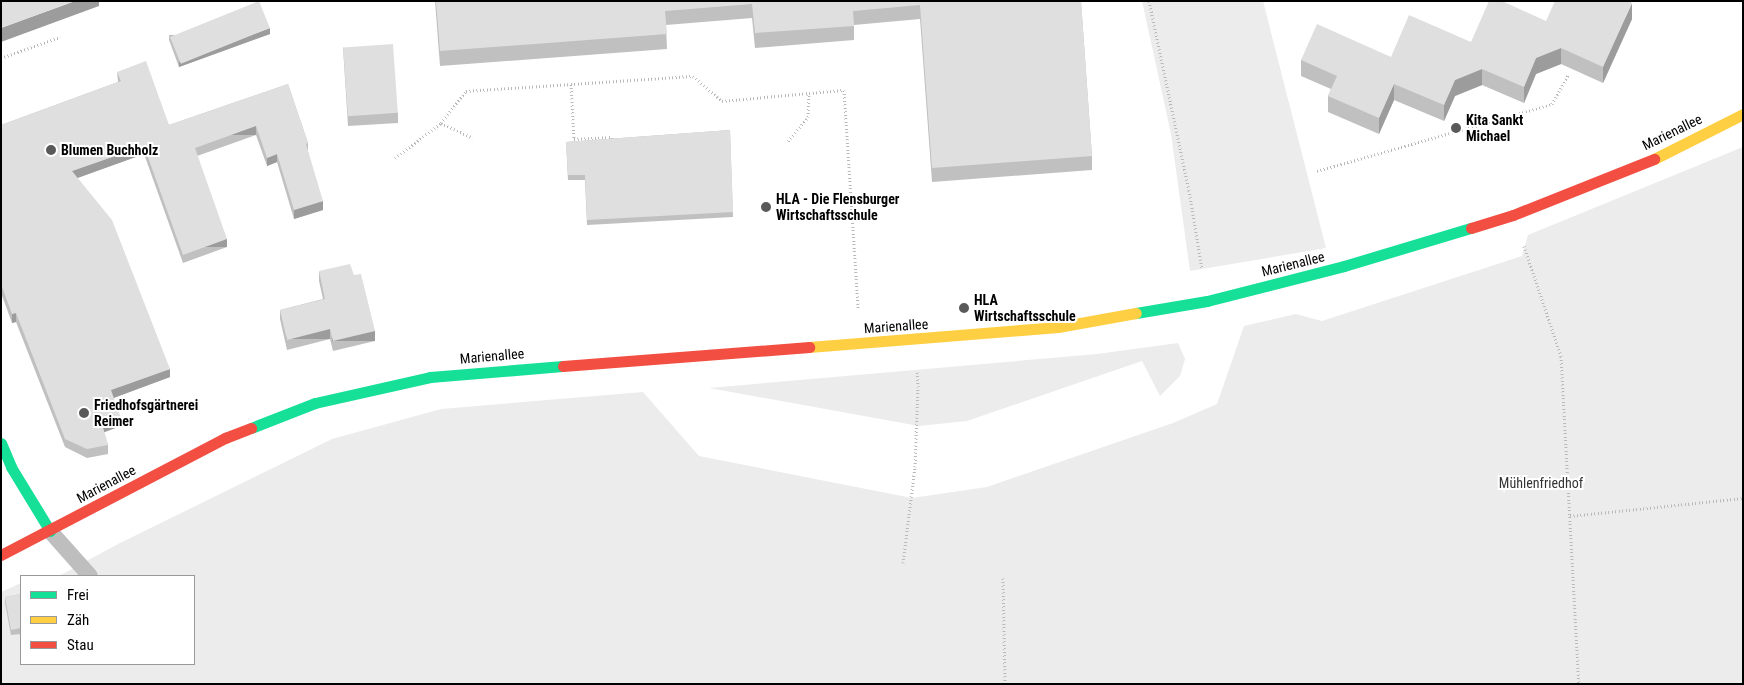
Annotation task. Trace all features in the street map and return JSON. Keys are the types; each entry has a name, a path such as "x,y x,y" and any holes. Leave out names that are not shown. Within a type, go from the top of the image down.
{"main road":[{"name":"Marienallee","path":"1,555 225,438 315,403 430,377 1058,327 1207,301 1344,266 1513,215 1654,159 1743,114"},
{"path":"1,444 11,467 50,530"}],"lane":[{"path":"50,530 89,575"}],"path":[{"path":"1149,1 1189,190 1207,301"},
{"path":"1,58 60,37"},
{"path":"1317,171 1552,104 1568,75"},
{"path":"396,158 441,123 466,91 693,76 722,100 844,90 860,343"},
{"path":"571,84 574,139 612,137 613,151"},
{"path":"788,140 808,117 809,93"},
{"path":"441,123 473,138"},
{"path":"1513,215 1561,356 1579,684"},
{"path":"903,563 915,467 918,387 914,339"},
{"path":"1570,516 1743,498"},
{"path":"1003,578 1006,684"}],"green space":[{"path":"1142,1 1263,1 1326,248 1190,271 1171,134"},
{"name":"Mühlenfriedhof","path":"1743,147 1743,684 1,684 1,592 20,583 20,665 195,665 195,575 61,575 118,544 332,439 441,409 643,392 699,456 912,498 987,487 1173,423 1217,404 1244,326 1296,314 1322,321 1522,256 1528,235"},
{"path":"1178,343 1185,359 1180,376 1160,396 1142,361 967,421 919,426 709,388 1097,354"}],"building":[{"path":"1,1 75,1 1,28"},
{"path":"259,1 270,28 181,64 170,37"},
{"path":"436,1 1081,1 1092,156 932,168 920,5 853,11 854,26 755,33 752,4 665,11 667,34 440,51"},
{"path":"1489,1 1502,1 1546,21 1555,1 1629,1 1632,3 1603,67 1561,48 1536,58 1524,87 1482,69 1455,80 1444,105 1394,84 1379,118 1328,96 1337,76 1301,60 1317,24 1391,57 1409,15 1471,42"},
{"path":"393,44 398,113 348,116 343,47"},
{"path":"146,61 169,125 288,84 308,143 306,144 323,201 294,210 277,154 267,158 256,126 195,148 227,239 183,255 144,146 72,171 112,220 170,369 111,390 121,418 102,424 108,445 87,449 65,439 16,313 12,314 1,284 1,125 121,81 117,72"},
{"path":"730,130 733,212 587,220 585,175 568,175 566,142"},
{"path":"350,264 354,275 361,274 375,331 333,341 330,329 287,340 280,310 325,299 319,271"},
{"path":"20,594 20,628 11,630 5,597"}],"traffic: fast":[{"path":"1136,313 1207,301 1344,266 1471,228"},
{"path":"251,428 315,403 430,377 563,366"},
{"path":"1,443 11,467 50,531"}],"traffic: slow":[{"path":"1654,159 1743,114"},
{"path":"809,347 1058,327 1136,313"}],"traffic: jam":[{"path":"1471,228 1513,215 1654,159"},
{"path":"563,366 809,347"},
{"path":"1,555 225,438 251,428"}],"place":[{"name":"Kita Sankt Michael","path":"1456,128"},
{"name":"Blumen Buchholz","path":"51,150"},
{"name":"HLA - Die Flensburger Wirtschaftsschule","path":"766,207"},
{"name":"HLA Wirtschaftsschule","path":"964,308"},
{"name":"Friedhofsgärtnerei Reimer","path":"84,413"}]}
